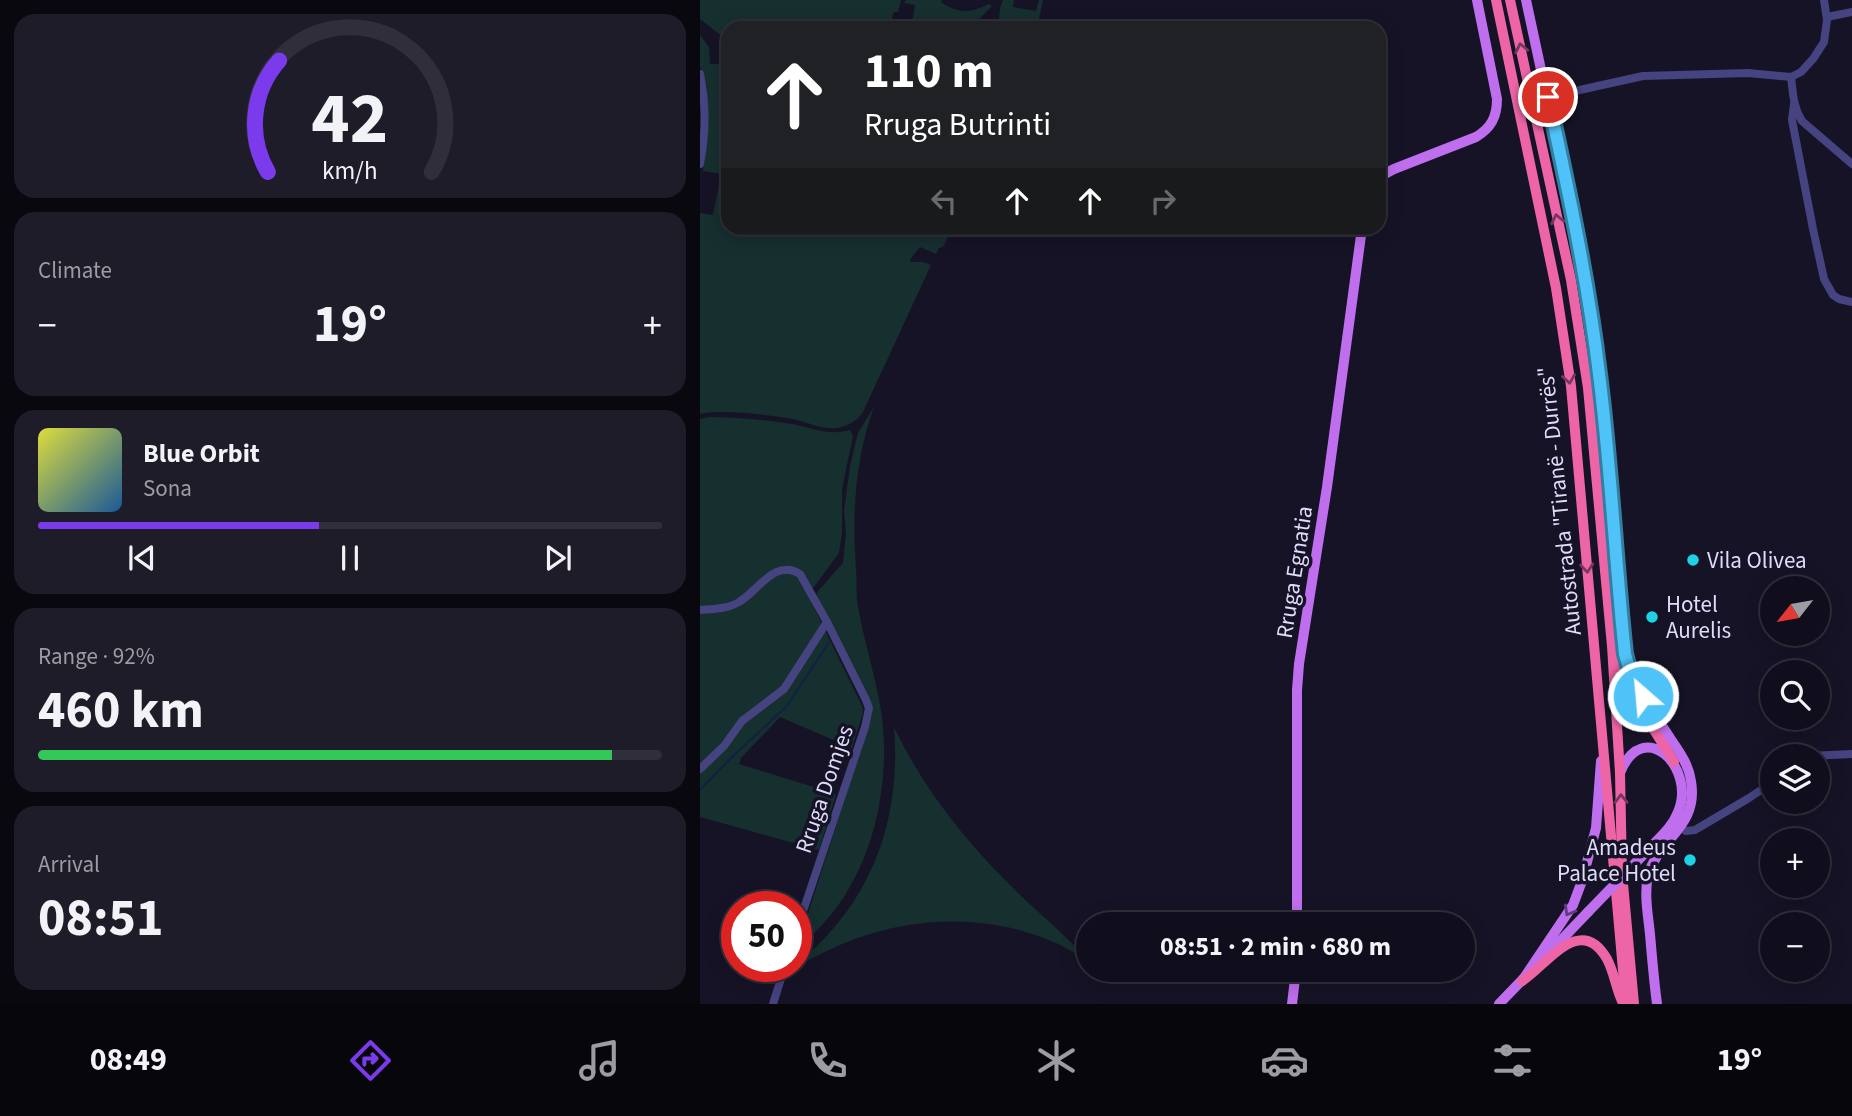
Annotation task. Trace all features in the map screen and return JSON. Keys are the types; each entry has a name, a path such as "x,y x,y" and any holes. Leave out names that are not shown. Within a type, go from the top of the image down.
{"highway":[{"name":"Autostrada \"Tiranë - Durrës\"","path":"1496,0 1558,300 1571,386 1625,1004"},
{"name":"Autostrada \"Tiranë - Durrës\"","path":"1510,0 1570,281 1588,388 1612,646 1620,773 1622,873 1634,1004"},
{"path":"1612,646 1623,666 1628,688 1674,762"},
{"path":"1522,981 1564,945 1584,941 1599,948 1607,958 1617,990 1625,1004"}],"main road":[{"path":"1386,173 1476,136 1487,128 1496,115 1496,93 1477,0"},
{"path":"1526,0 1591,313 1600,377 1620,599 1623,666 1681,755 1690,773 1692,787 1691,803 1681,828 1656,859 1648,879 1647,905 1657,1004"},
{"name":"Rruga Egnatia","path":"1297,912 1298,677 1361,235"},
{"path":"1499,1004 1669,828 1681,805 1680,777 1674,762 1659,750 1646,748 1629,757 1620,773"},
{"path":"1522,981 1573,905 1582,881 1596,828 1603,750"},
{"path":"1292,1004 1295,982"}],"street":[{"path":"1548,97 1643,76 1748,73 1791,77 1801,72 1824,42 1827,17 1824,0"},
{"path":"1827,17 1852,12"},
{"path":"700,74 704,93 704,124 700,164"},
{"path":"1791,77 1796,113 1852,164"},
{"path":"1794,104 1794,131 1825,279 1833,295 1852,302"},
{"name":"Rruga Domjes","path":"700,610 737,604 764,581 786,568 800,574 869,708 866,727 810,891"},
{"path":"700,769 724,746 742,721 784,689 827,622"},
{"path":"1830,755 1852,754"},
{"path":"1681,828 1686,831 1695,830 1760,791"},
{"path":"773,1004 780,982"}],"green space":[{"path":"700,0 901,0 898,12 894,12 892,18 896,21 721,21 721,36 700,19"},
{"path":"906,0 942,0 941,2 953,9 965,11 989,4 992,6 978,21 906,21 913,18 915,5 904,3"},
{"path":"1003,0 1014,0 1013,7 1036,11 1039,0 1043,0 1038,21 999,21"},
{"path":"700,35 709,47 710,64 721,64 721,174 703,171 707,137 707,87 700,66"},
{"path":"721,174 721,235 949,235 936,254 920,247 911,258 910,262 931,265 863,412 855,421 836,428 825,428 793,419 746,413 700,414 700,213 713,215"},
{"path":"874,407 859,467 854,528 857,601 881,710 883,779 868,849 859,870 831,915 812,935 812,901 872,714 817,597 817,592 843,563 846,534 844,511 858,433"},
{"path":"710,417 772,421 827,432 850,430 853,436 842,489 839,553 814,587 806,591 863,708 852,748 780,717 741,758 739,764 836,794 819,850 700,817 700,419"},
{"path":"894,727 919,773 965,836 1000,875 1076,949 1076,954 1061,945 1004,926 930,922 858,938 812,958 812,950 840,920 874,863 892,798"}],"waterway":[{"path":"700,790 787,706 829,642"}],"place":[{"name":"Vila Olivea","path":"1693,560"},
{"name":"Hotel Aurelis","path":"1652,617"},
{"name":"Amadeus Palace Hotel","path":"1690,860"}],"route":[{"path":"1548,97 1594,330 1626,664 1643,696"}]}
